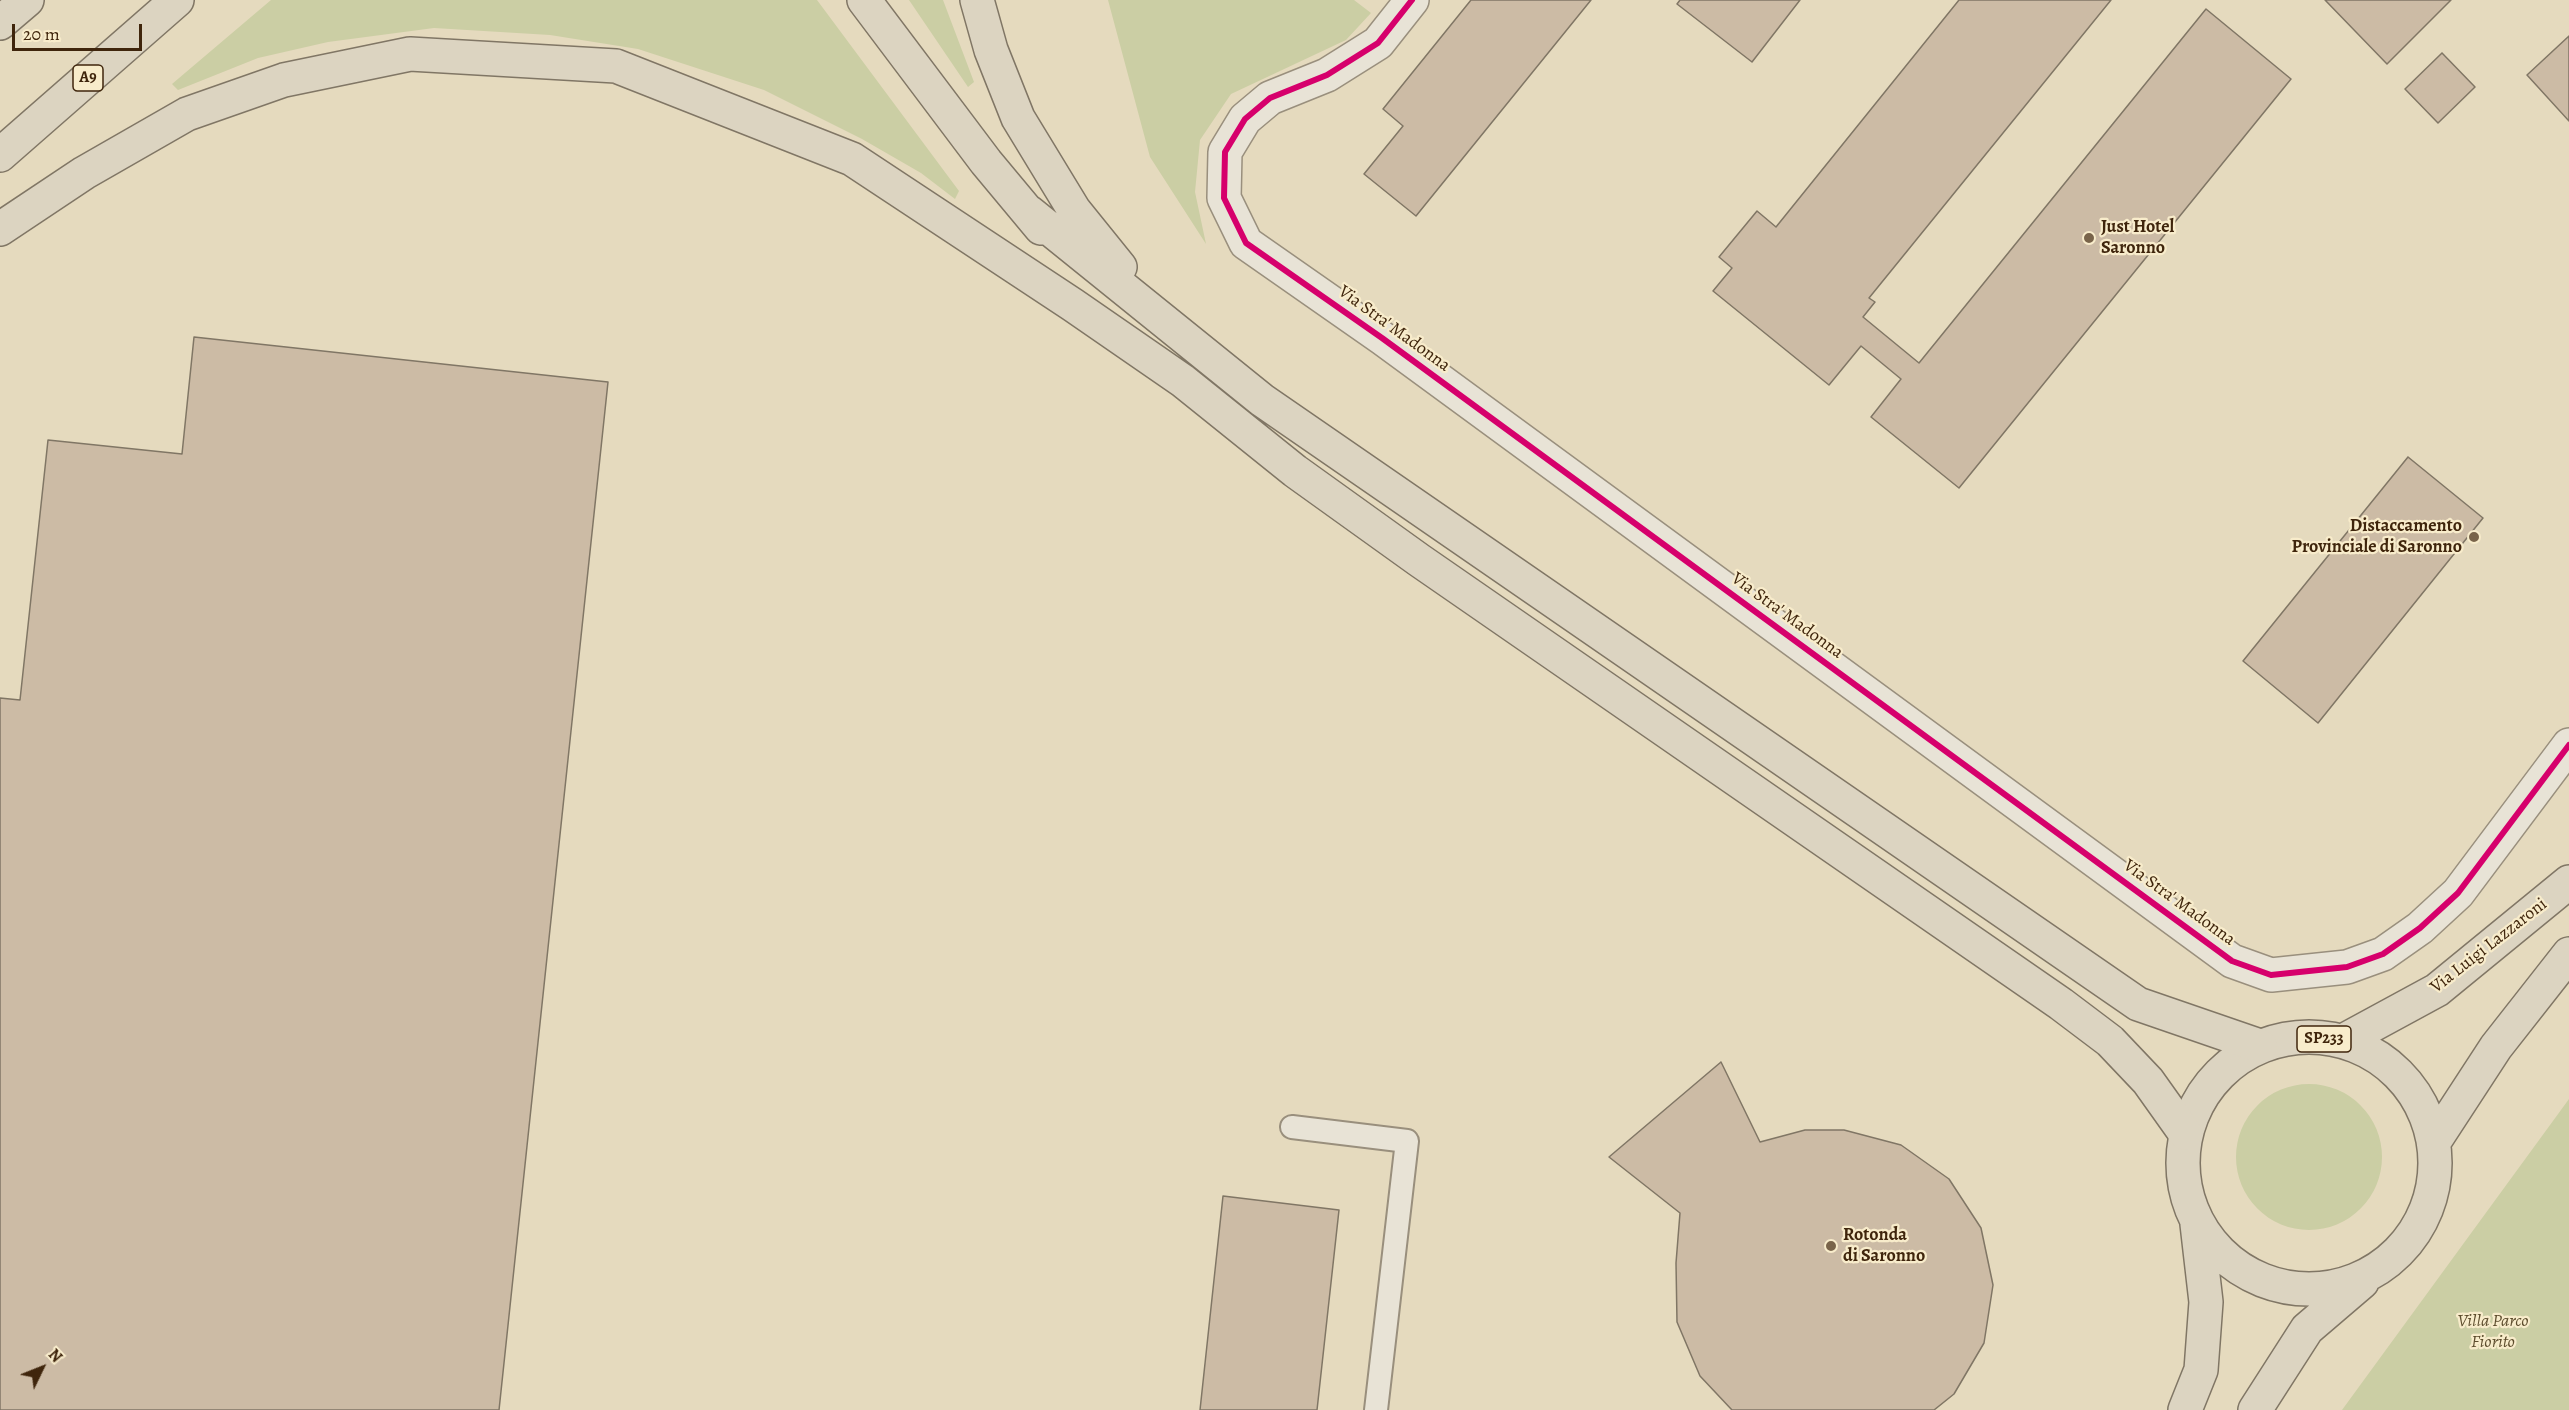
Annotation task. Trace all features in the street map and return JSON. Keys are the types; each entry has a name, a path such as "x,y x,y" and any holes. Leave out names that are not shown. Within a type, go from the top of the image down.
{"main road":[{"path":"0,23 27,0"},
{"name":"A9","path":"0,155 177,0"},
{"path":"864,0 986,162 1105,304 1183,381"},
{"path":"977,0 991,50 1018,118 1074,210 1125,274 1198,348"},
{"path":"0,228 84,173 187,114 284,80 410,54 616,66 852,159 1073,305 1183,381 1295,471 1419,560 2061,1004 2110,1041 2148,1081 2185,1133"},
{"path":"1029,212 1262,400 2138,1004 2260,1046"},
{"name":"Via Luigi Lazzaroni","path":"2343,1041 2437,990 2569,882"},
{"path":"2434,1142 2496,1047 2569,954"},
{"name":"SP233","path":"2184,1410 2201,1370 2206,1302 2197,1224 2186,1195 2182,1164 2185,1133 2201,1096 2226,1067 2260,1046 2301,1036 2343,1041 2375,1055 2403,1078 2423,1108 2434,1142 2435,1181 2424,1218 2402,1251 2307,1329 2255,1410"},
{"name":"SP233","path":"2197,1224 2222,1256 2255,1278 2294,1289 2333,1288 2371,1275"}],"street":[{"name":"Via Stra' Madonna","path":"1412,0 1378,43 1327,75 1270,98 1245,119 1225,152 1224,198 1246,243 1391,344 2232,961 2271,975 2347,966 2383,954 2420,928 2458,893 2569,746"}],"lane":[{"path":"1292,1127 1407,1141 1376,1410"}],"green space":[{"path":"271,0 817,0 959,191 955,199 921,173 862,139 764,90 638,49 550,35 434,28 328,42 258,58 178,90 172,84"},
{"path":"909,0 943,0 974,82 968,87"},
{"path":"1108,0 1354,0 1371,13 1346,40 1231,94 1200,140 1195,192 1206,244 1150,157"},
{"path":"2309,1084 2323,1085 2337,1090 2350,1096 2361,1105 2370,1116 2376,1129 2381,1143 2381,1171 2376,1185 2370,1198 2361,1209 2350,1218 2337,1224 2323,1229 2309,1230 2295,1229 2281,1224 2268,1218 2257,1209 2248,1198 2242,1185 2237,1171 2236,1157 2237,1143 2242,1129 2248,1116 2257,1105 2268,1096 2281,1090 2295,1085"},
{"name":"Villa Parco Fiorito","path":"2569,1099 2569,1410 2342,1410"}],"building":[{"path":"1471,0 1591,0 1416,216 1364,174 1403,126 1383,109"},
{"path":"1680,0 1800,0 1752,62 1677,4"},
{"path":"1959,0 2111,0 1869,298 1875,302 1863,317 1919,363 2206,9 2291,79 1959,488 1871,417 1901,379 1861,346 1829,385 1713,291 1732,268 1719,257 1757,211 1776,227"},
{"path":"2325,0 2451,0 2387,64"},
{"path":"2569,36 2569,121 2527,75"},
{"path":"2442,53 2475,87 2438,123 2405,89"},
{"path":"194,337 608,382 499,1410 0,1410 0,698 20,700 48,440 182,454"},
{"path":"2408,457 2483,518 2318,723 2243,661"},
{"name":"Rotonda di Saronno","path":"1721,1062 1760,1142 1805,1130 1844,1130 1901,1145 1949,1179 1981,1228 1993,1285 1984,1343 1954,1394 1934,1410 1732,1410 1700,1376 1677,1322 1676,1263 1680,1213 1609,1157"},
{"path":"1223,1196 1339,1210 1317,1410 1200,1410"}],"cycle path":[{"path":"1412,0 1378,43 1327,75 1270,98 1245,119 1225,152 1224,198 1246,243 1382,338 2232,961 2271,975 2347,967 2383,954 2420,928 2458,893 2569,745"}],"place":[{"name":"Just Hotel Saronno","path":"2089,238"},
{"name":"Distaccamento Provinciale di Saronno","path":"2474,537"},
{"name":"Rotonda di Saronno","path":"1831,1246"}]}
